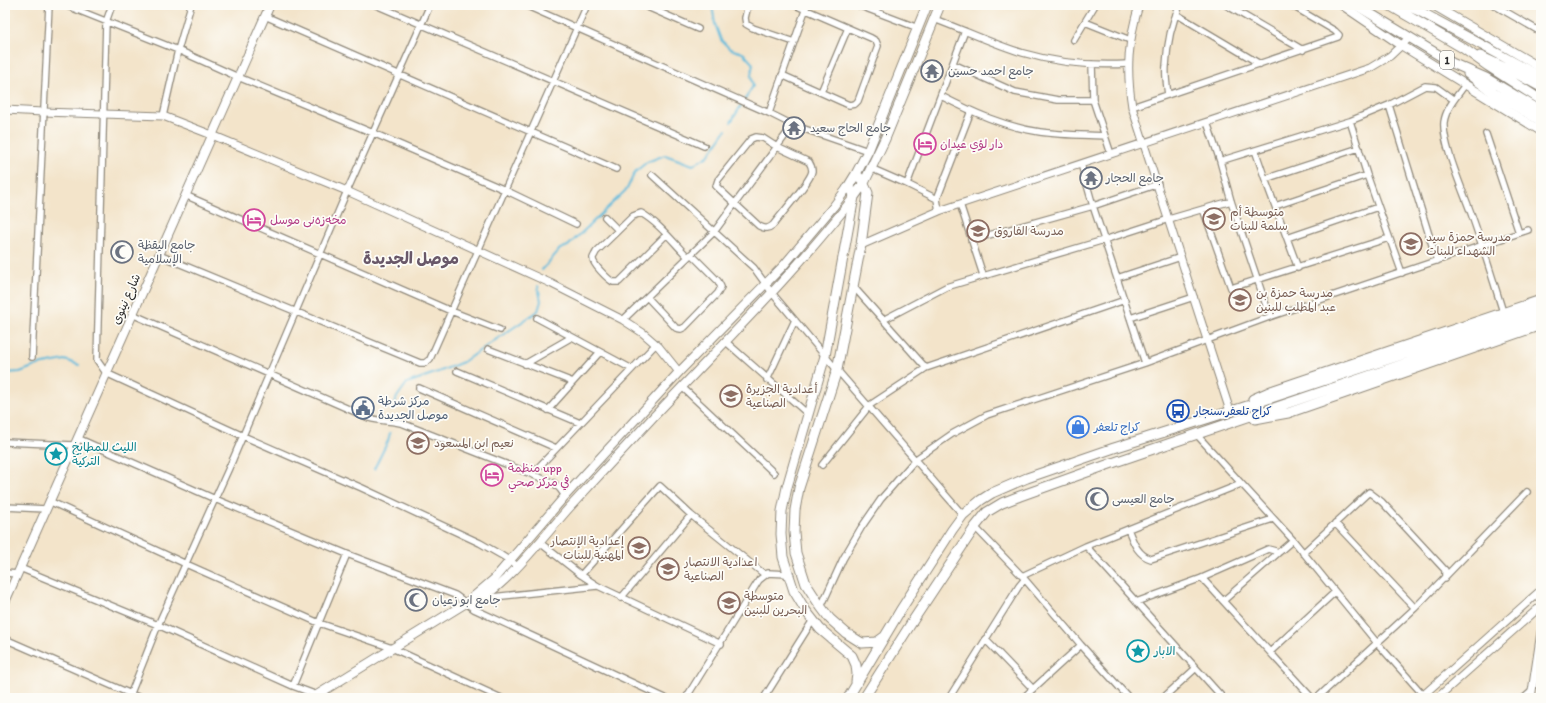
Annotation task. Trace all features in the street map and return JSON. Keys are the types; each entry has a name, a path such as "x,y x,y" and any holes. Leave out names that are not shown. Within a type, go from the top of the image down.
{"main road":[{"name":"شارع نينوى","path":"5,602 270,5"},
{"path":"318,697 392,648 466,603 494,579 565,496 679,372 766,284 803,243 848,187 868,151 927,5"},
{"path":"466,603 482,598 501,583 518,566 570,507 725,341 772,293 824,235 864,183 885,139 940,5"},
{"path":"1342,5 1401,45 1541,131"},
{"name":"1","path":"1356,5 1452,63 1486,78 1541,111"},
{"name":"1","path":"1389,5 1463,48 1541,100"},
{"path":"1405,5 1423,9 1541,77"},
{"path":"1433,5 1541,68"},
{"path":"1463,48 1510,70 1541,87"},
{"path":"1452,63 1495,94 1541,121"},
{"path":"856,174 864,183 868,197 861,245 852,285 837,370 799,488 794,521 795,546 800,568 806,584 821,607 838,627 855,640 862,643 877,642 885,636"},
{"path":"848,187 853,192 854,197 826,356 784,499 781,522 782,550 788,574 800,601 813,620 829,637 852,656 856,665 856,684"},
{"path":"1241,408 1256,398 1271,391 1541,300"},
{"path":"848,698 900,610 952,530 963,515 992,493 1027,478 1114,448 1282,395 1541,309"},
{"path":"864,698 914,619 975,527 987,512 1020,496 1118,461 1541,317"},
{"path":"1243,419 1257,419 1288,413 1541,325"},
{"path":"1114,448 1118,461"},
{"path":"782,550 795,546"},
{"path":"900,610 914,619"}],"street":[{"path":"32,357 49,5"},
{"path":"65,5 178,50 238,77 373,133 505,190 576,224"},
{"path":"112,5 106,22 98,360 106,373 390,501 486,546 518,566"},
{"path":"163,116 178,50 191,5"},
{"path":"376,5 421,26 704,146"},
{"path":"130,696 158,625 243,436 347,191 430,5"},
{"path":"526,5 793,125 868,151"},
{"path":"159,255 420,363 426,363 430,360 587,5"},
{"path":"643,5 698,28"},
{"path":"748,5 745,18 746,24 753,28 794,42"},
{"path":"782,75 849,104 855,104 858,100 878,46 876,41 871,38 806,7 794,5"},
{"path":"858,5 918,28"},
{"path":"1074,40 1095,5"},
{"path":"1139,5 1130,40 1128,64 1132,107 1145,143 1230,411"},
{"path":"1168,95 1165,68 1168,42 1180,5"},
{"path":"1226,5 1303,50"},
{"path":"1132,107 1336,39 1338,37 1339,35 1335,31 1291,5"},
{"path":"1494,5 1541,32"},
{"path":"769,113 806,7"},
{"path":"1176,14 1260,64"},
{"path":"265,16 616,169"},
{"path":"934,19 1010,49 1037,57 1064,62 1128,64"},
{"path":"1085,22 1130,40"},
{"path":"821,92 848,28"},
{"path":"907,184 965,31"},
{"path":"861,245 939,211 1370,68 1390,56 1409,38"},
{"path":"953,64 1015,92 1058,100 1093,100"},
{"path":"1092,64 1093,100 1111,154"},
{"path":"1465,85 1448,110 1445,119 1445,134 1452,161 1504,312"},
{"path":"1220,161 1350,121 1389,105 1425,86 1436,87 1454,100"},
{"path":"941,96 971,111 1000,122 1039,132 1105,136"},
{"path":"1389,105 1437,261"},
{"path":"5,110 163,116 212,135 347,191 550,283 622,320 643,333 656,344 679,372"},
{"path":"939,211 937,199 971,111"},
{"path":"1350,121 1367,175 1402,273"},
{"path":"1207,122 1231,201 1267,308 1272,316"},
{"path":"622,320 714,232 793,125"},
{"path":"1486,134 1519,233"},
{"path":"756,137 763,138 777,147 809,162 812,166 812,172 773,225 764,229 716,186 718,180 751,139 756,137"},
{"path":"1265,179 1359,148"},
{"path":"1256,150 1265,179 1298,268"},
{"path":"1081,164 1093,206 1145,363"},
{"path":"875,170 937,199"},
{"path":"652,175 754,268 772,293 837,370 870,405 963,515"},
{"path":"1275,206 1367,175"},
{"path":"971,240 1093,206 1158,184"},
{"path":"185,195 500,330"},
{"path":"883,320 946,287 1231,201"},
{"path":"960,204 983,275"},
{"path":"1287,238 1378,207"},
{"path":"1202,209 1231,288 1258,278 1298,268 1389,238"},
{"path":"647,297 676,328 681,329 685,327 718,293 721,287 718,281 647,216 641,213 633,216 596,252 593,258 594,263 613,282 619,282 666,235"},
{"path":"605,217 618,230"},
{"path":"821,607 840,564 861,528 881,500 916,459 952,434 987,415 1145,363 1272,316 1528,230"},
{"path":"1117,278 1181,257"},
{"path":"852,285 926,368"},
{"path":"1130,318 1194,297"},
{"path":"822,465 870,405 926,368 1124,300"},
{"path":"132,314 369,418 404,424 554,483 565,496"},
{"path":"537,318 632,369"},
{"path":"767,380 795,320"},
{"path":"525,364 572,337"},
{"path":"725,341 767,380 809,415"},
{"path":"532,474 656,344"},
{"path":"488,348 573,382"},
{"path":"548,410 600,352"},
{"path":"457,371 580,423"},
{"path":"682,387 774,473"},
{"path":"420,388 556,448"},
{"path":"1197,435 1293,540 1423,697 1541,590"},
{"path":"5,442 76,441 347,554 455,595 474,610 665,698"},
{"path":"949,698 1023,578 1086,546 1241,484"},
{"path":"581,576 660,486 691,516 764,574"},
{"path":"1303,553 1369,492 1382,502 1445,570 1445,579"},
{"path":"1316,698 1378,643 1445,579 1527,492"},
{"path":"49,501 319,623 392,648 501,698"},
{"path":"5,506 46,510"},
{"path":"622,598 691,516"},
{"path":"1128,529 1139,552 1144,557 1151,558 1273,519"},
{"path":"1335,523 1415,608"},
{"path":"975,527 1023,578 1129,698"},
{"path":"1223,601 1293,540"},
{"path":"539,542 581,576 598,586 721,644"},
{"path":"1086,546 1223,698"},
{"path":"1136,602 1202,578 1268,549 1279,552"},
{"path":"293,686 347,554"},
{"path":"5,574 19,571 158,625 318,697"},
{"path":"686,698 721,644 759,580 764,574 771,572 788,574"},
{"path":"1202,578 1312,698"},
{"path":"482,598 598,586"},
{"path":"1270,652 1335,592"},
{"path":"1437,698 1541,606"},
{"path":"764,698 813,620"},
{"path":"1524,698 1531,695 1541,632"},
{"path":"5,639 130,696 140,698"},
{"path":"985,639 1033,689"},
{"path":"1023,698 1081,645"},
{"path":"1163,698 1196,668"},
{"path":"1119,698 1124,693"}],"waterway":[{"path":"712,5 715,24 721,40 730,49 743,53 753,64 751,75 753,86 731,122"},
{"path":"542,270 560,249 568,246 627,189 635,172 647,162 665,155 693,165 708,156 726,130"},
{"path":"392,410 397,397 407,383 463,362 538,311 541,301 538,286"},
{"path":"5,373 20,372 38,365 65,360 79,365"},
{"path":"374,469 388,441 390,433"}],"place":[{"name":"جامع احمد حسين","path":"932,71"},
{"name":"جامع الحاج سعيد","path":"794,128"},
{"name":"دار لؤي عيدان","path":"925,144"},
{"name":"جامع الحجار","path":"1091,178"},
{"name":"متوسطة أم سلمة للبنات","path":"1214,219"},
{"name":"مخەزەنی موسل","path":"254,220"},
{"name":"مدرسة الفاروق","path":"978,231"},
{"name":"مدرسة حمزة سيد الشهداء للبنات","path":"1411,244"},
{"name":"جامع اليقظة الإسلامية","path":"122,252"},
{"name":"مدرسة حمزة بن عبد المطلب للبنين","path":"1240,300"},
{"name":"أعدادية الجزيرة الصناعية","path":"731,396"},
{"name":"مركز شرطة موصل الجديدة","path":"363,408"},
{"name":"كراج تلعفر،سنجار","path":"1178,411"},
{"name":"كراج تلعفر","path":"1078,427"},
{"name":"نعيم ابن المسعود","path":"418,443"},
{"name":"الليث للمطابخ التركية","path":"56,454"},
{"name":"منظمة upp في مركز صحي","path":"492,475"},
{"name":"جامع العيسى","path":"1097,499"},
{"name":"إعدادية الإنتصار المهنية للبنات","path":"639,548"},
{"name":"اعدادية الانتصار الصناعية","path":"668,569"},
{"name":"جامع ابو زعیان","path":"416,600"},
{"name":"متوسطة البحرين للبنين","path":"729,603"},
{"name":"الابار","path":"1138,651"}],"district":[{"name":"موصل الجديدة","path":"411,258"}]}
